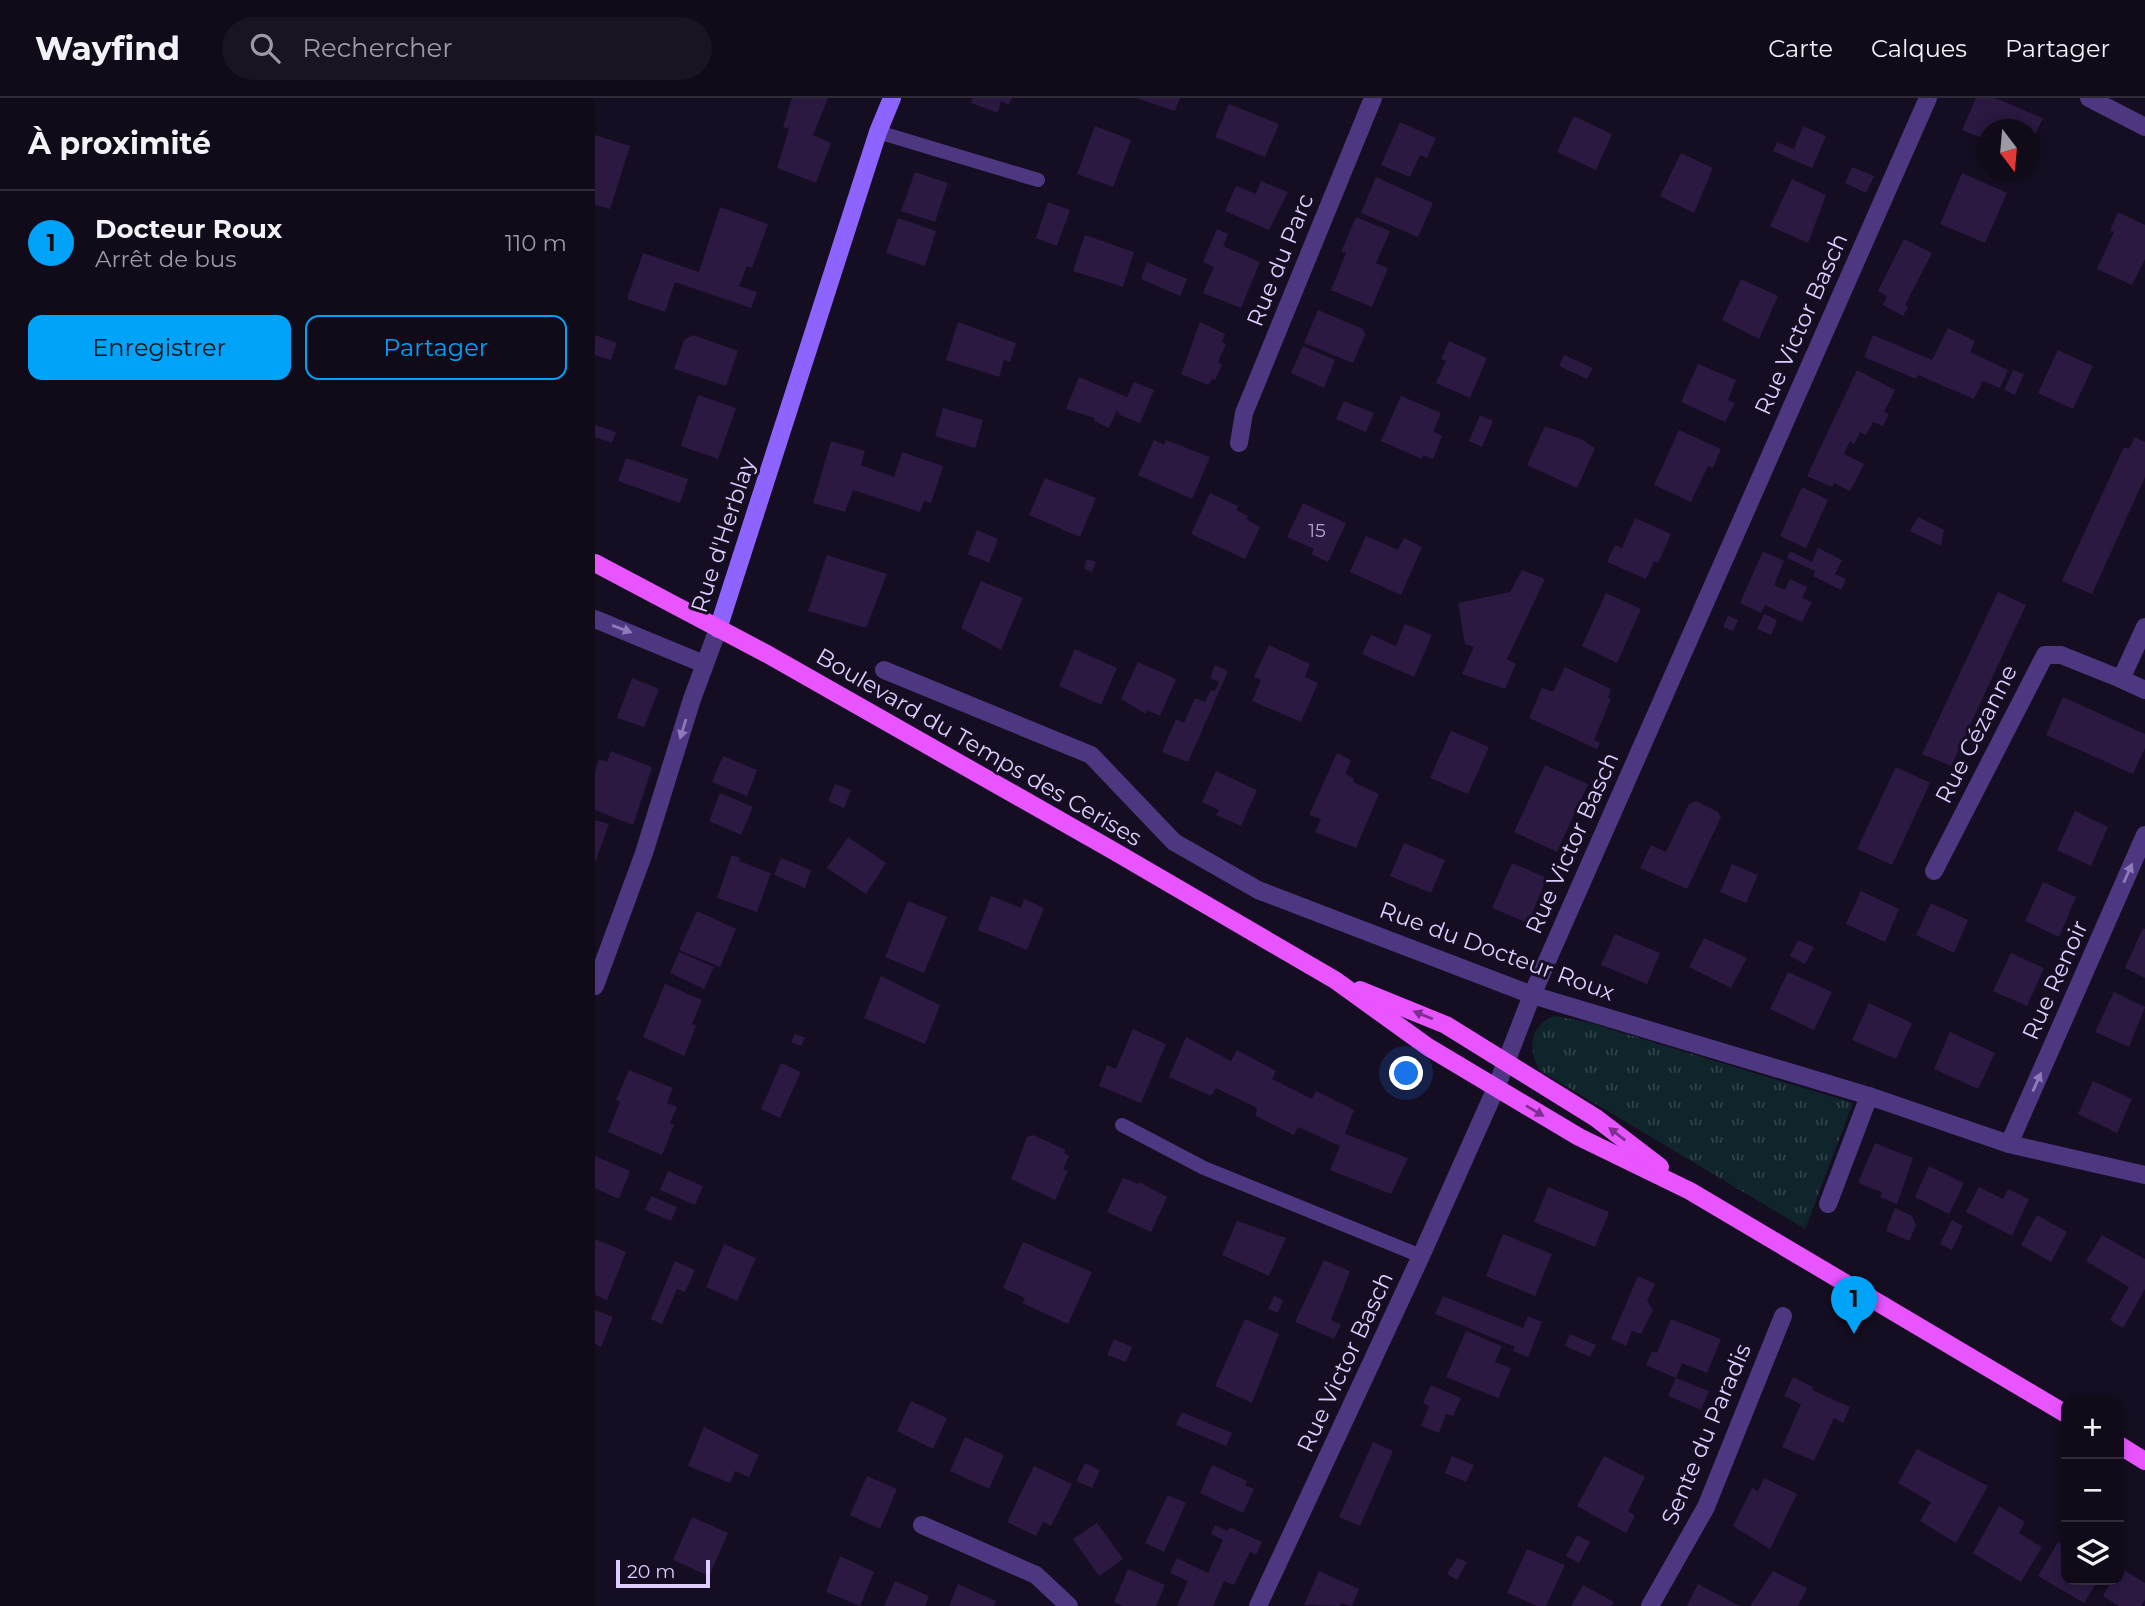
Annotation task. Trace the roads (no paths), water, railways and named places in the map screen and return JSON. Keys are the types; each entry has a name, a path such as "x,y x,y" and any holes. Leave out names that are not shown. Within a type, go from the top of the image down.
{"main road":[{"name":"Rue d'Herblay","path":"718,629 878,132 892,98"},
{"name":"Boulevard du Temps des Cerises","path":"595,563 767,654 1335,980 1428,1047 1579,1137 1690,1191 2061,1411"},
{"name":"Boulevard du Temps des Cerises","path":"1335,980 1446,1025 1596,1118 1690,1191"},
{"path":"2124,1448 2145,1461"}],"street":[{"name":"Rue du Parc","path":"1239,443 1244,413 1373,98"},
{"name":"Rue Victor Basch","path":"1258,1606 1421,1256 1507,1062 1532,995 1928,98"},
{"path":"2089,98 2145,127"},
{"path":"595,619 704,664"},
{"path":"2122,679 2145,627"},
{"name":"Rue d'Herblay","path":"595,986 644,853 704,664 718,629"},
{"name":"Rue Cézanne","path":"1934,871 2045,655 2061,655 2145,690"},
{"name":"Rue du Docteur Roux","path":"884,670 1091,755 1174,842 1258,890 1532,995 1870,1096 2009,1144 2145,1175"},
{"name":"Rue Renoir","path":"2009,1144 2145,835"},
{"path":"1828,1204 1870,1096"},
{"name":"Sente du Paradis","path":"1650,1606 1706,1507 1783,1316"},
{"path":"922,1525 1036,1575 1069,1606"}],"lane":[{"path":"878,132 1038,180"},
{"path":"1122,1125 1204,1168 1421,1256"}],"place":[{"name":"Docteur Roux","path":"1854,1334"}]}
